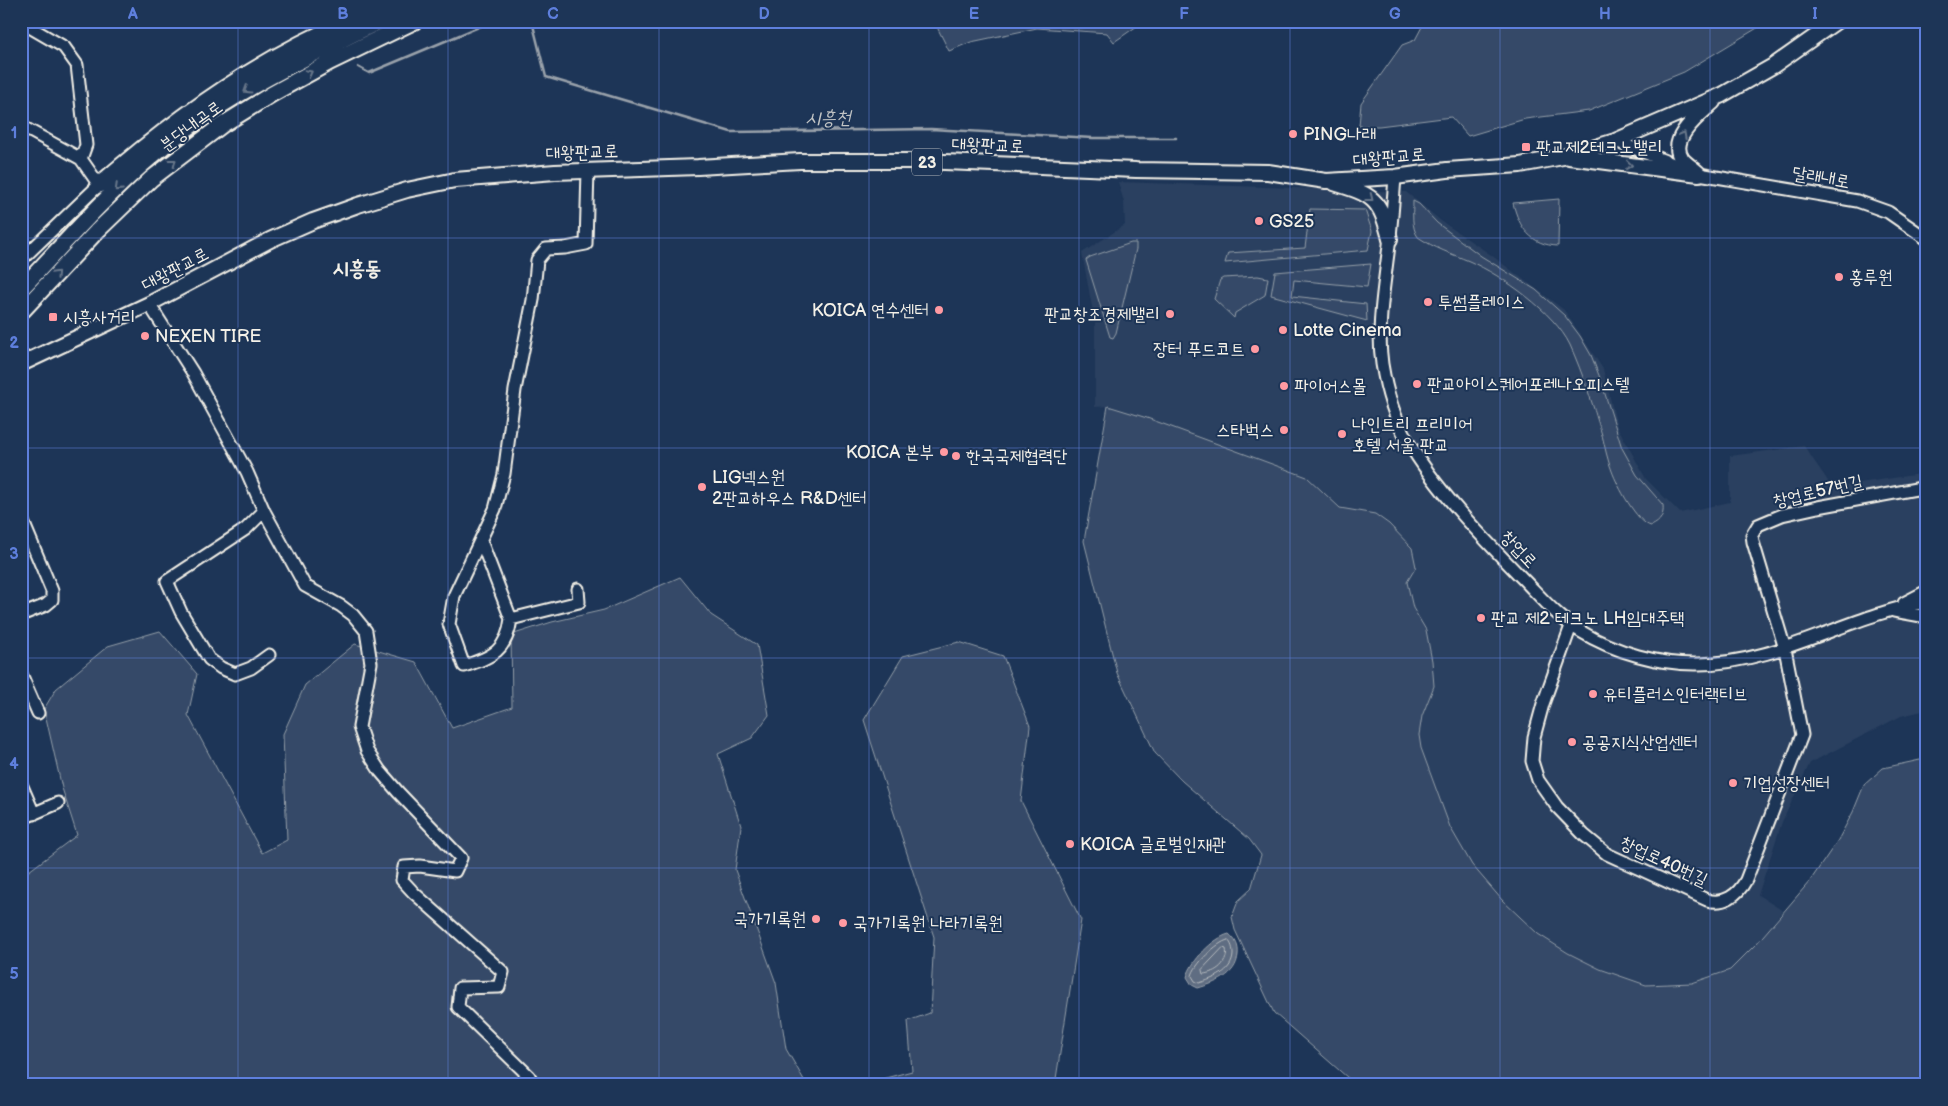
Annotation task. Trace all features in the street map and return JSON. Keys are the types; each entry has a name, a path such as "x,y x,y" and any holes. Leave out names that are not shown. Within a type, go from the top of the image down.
{"highway":[{"path":"99,185 137,151 179,118 258,66 291,47 349,21"},
{"name":"분당내곡로","path":"21,289 89,216 144,163 203,117 255,84 380,21"},
{"name":"분당내곡로","path":"23,310 96,232 151,178 222,125 280,89 330,62 415,21"}],"main road":[{"name":"대왕판교로","path":"21,364 149,304 270,240 313,221 408,190 455,180 588,170 800,161 920,161 1136,170 1268,172 1326,181 1520,164 1563,157 1615,141 1722,95 1773,66 1837,21"},
{"path":"1699,174 1681,158 1678,146 1681,136 1690,123 1722,95"},
{"path":"1563,157 1699,174"},
{"path":"1326,181 1370,197 1380,208 1390,239"}],"street":[{"path":"21,22 64,47 77,65 86,145 81,159"},
{"path":"21,126 81,159 99,185 21,260"},
{"name":"달래내로","path":"1615,141 1699,174 1857,201 1888,212 1927,239"},
{"path":"481,541 511,619 510,629 504,645 498,652 464,666 449,624 454,596 495,509 504,474 516,390 533,300 537,260 546,249 586,244 588,170"},
{"name":"창업로","path":"1395,176 1390,239 1382,293 1382,362 1388,393 1406,439 1441,488 1500,555 1557,615 1591,638 1627,652 1672,663 1698,664 1730,662 1785,649 1890,610"},
{"path":"149,304 193,373 247,472 264,511 305,586 341,606 353,615 366,631 372,663 359,727 367,751 380,771 398,792 461,858 455,871 420,866 404,867 402,880 414,893 503,972 499,987 460,988 458,1007 529,1076 534,1085"},
{"name":"창업로57번길","path":"1785,649 1753,542 1752,535 1756,527 1782,515 1800,510 1927,487"},
{"path":"264,511 246,529 167,581 181,612 209,659 221,668 235,674 251,668 269,655"},
{"path":"21,517 52,590 52,600 46,605 21,615"},
{"path":"511,619 579,602 578,589"},
{"path":"1890,610 1927,591"},
{"path":"1890,610 1927,602"},
{"path":"1890,610 1927,617"},
{"name":"창업로40번길","path":"1571,626 1543,704 1534,737 1532,761 1538,780 1557,807 1584,835 1606,854 1712,902 1730,897 1738,892 1744,884 1801,738 1785,649"},
{"path":"21,674 38,712"},
{"path":"21,784 34,814"},
{"path":"21,819 58,803"}],"shaded area":[{"path":"934,21 1141,21 1140,24 1114,42 1107,33 1037,28 971,42 949,51"},
{"path":"1425,21 1769,21 1684,72 1589,111 1525,119 1468,136 1451,117 1379,126 1359,126 1361,103 1402,45 1415,40"},
{"path":"1118,182 1406,192 1441,221 1491,255 1564,310 1603,369 1617,426 1646,479 1680,513 1730,502 1730,456 1804,446 1832,487 1927,473 1927,710 1901,716 1810,763 1782,822 1758,895 1783,911 1757,943 1730,970 1692,983 1646,985 1600,969 1568,953 1538,934 1502,900 1472,865 1450,827 1421,748 1419,735 1422,716 1434,686 1432,661 1426,630 1413,608 1407,582 1416,567 1389,524 1375,514 1340,508 1307,477 1108,406 1095,407 1095,323 1082,253 1125,225 1124,202"},
{"path":"1559,199 1558,246 1533,239 1519,220 1513,203"},
{"path":"1413,201 1419,204 1437,223 1481,256 1536,290 1565,316 1591,355 1622,448 1637,475 1663,505 1662,515 1657,522 1651,526 1640,518 1628,503 1618,485 1583,378 1570,345 1562,333 1540,308 1512,285 1469,261 1437,248 1418,237 1413,224"},
{"path":"1310,209 1365,210 1372,231 1368,250 1225,263 1228,253 1305,248"},
{"path":"1131,243 1136,243 1136,249 1116,333 1113,338 1110,337 1086,260"},
{"path":"1371,264 1367,287 1294,280 1292,296 1366,304 1367,321 1271,295 1275,272"},
{"path":"1258,276 1268,278 1265,295 1235,313 1234,318 1214,299 1220,280 1223,278"},
{"path":"1108,406 1147,418 1307,477 1340,508 1375,514 1389,524 1412,548 1416,567 1407,582 1413,608 1426,630 1432,661 1434,686 1422,716 1419,735 1421,748 1450,827 1472,865 1502,900 1538,934 1568,953 1600,969 1646,985 1692,983 1730,970 1757,943 1810,881 1838,840 1853,812 1864,785 1883,768 1927,760 1927,1085 1356,1085 1274,1013 1235,930 1232,917 1238,901 1251,889 1261,855 1249,839 1182,781 1155,753 1117,673 1084,541"},
{"path":"680,577 711,615 757,645 769,715 752,738 718,754 741,826 735,870 776,983 786,1049 807,1085 21,1085 21,877 77,835 62,788 44,709 56,689 108,646 160,631 197,674 188,715 262,853 287,840 283,734 305,685 355,644 416,662 452,728 512,707 511,635 552,622 604,610"},
{"path":"959,642 1003,656 1030,726 1021,801 1081,920 1055,1085 859,1085 912,1071 908,1021 930,1013 934,937 864,720 903,656"}],"water":[{"path":"1229,934 1235,941 1238,949 1238,955 1233,968 1224,977 1211,984 1198,988 1192,985 1187,977 1198,957 1216,940"}],"waterway":[{"name":"시흥천","path":"358,67 369,73 493,21"},
{"name":"시흥천","path":"532,21 546,77 731,132 931,129 1093,138 1176,138"}],"place":[{"name":"PING나래","path":"1293,134"},
{"name":"판교제2테크노밸리","path":"1526,147"},
{"name":"GS25","path":"1259,221"},
{"name":"홍루원","path":"1839,277"},
{"name":"투썸플레이스","path":"1428,302"},
{"name":"KOICA 연수센터","path":"939,310"},
{"name":"판교창조경제밸리","path":"1170,314"},
{"name":"시흥사거리","path":"53,317"},
{"name":"Lotte Cinema","path":"1283,330"},
{"name":"NEXEN TIRE","path":"145,336"},
{"name":"장터 푸드코트","path":"1255,349"},
{"name":"판교아이스퀘어포레나오피스텔","path":"1417,384"},
{"name":"파이어스몰","path":"1284,386"},
{"name":"스타벅스","path":"1284,430"},
{"name":"나인트리 프리미어 호텔 서울 판교","path":"1342,434"},
{"name":"KOICA 본부","path":"944,452"},
{"name":"한국국제협력단","path":"956,456"},
{"name":"LIG넥스원 2판교하우스 R&D센터","path":"702,487"},
{"name":"판교 제2 테크노 LH임대주택","path":"1481,618"},
{"name":"유티플러스인터랙티브","path":"1593,694"},
{"name":"공공지식산업센터","path":"1572,742"},
{"name":"기업성장센터","path":"1733,783"},
{"name":"KOICA 글로벌인재관","path":"1070,844"},
{"name":"국가기록원","path":"816,919"},
{"name":"국가기록원 나라기록원","path":"843,923"}],"district":[{"name":"시흥동","path":"357,268"}]}
